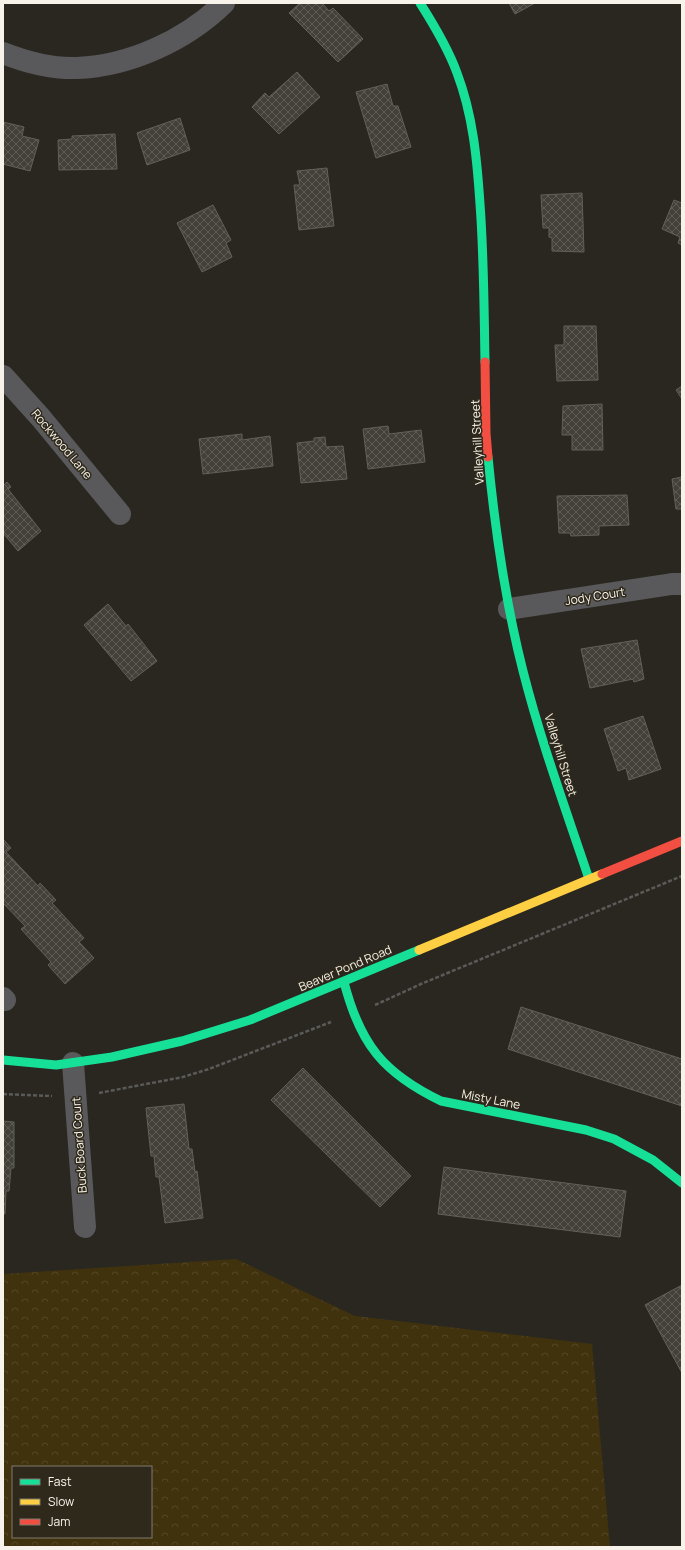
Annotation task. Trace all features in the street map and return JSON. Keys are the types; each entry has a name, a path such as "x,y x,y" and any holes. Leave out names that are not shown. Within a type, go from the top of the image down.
{"street":[{"path":"3,53 28,62 63,68 78,68 115,63 151,51 176,39 203,21 224,3"},
{"name":"Valleyhill Street","path":"420,3 438,32 457,72 470,114 477,157 484,245 486,433 494,519 509,609 523,671 547,755 589,879"},
{"name":"Rockwood Lane","path":"3,376 41,418 120,514"},
{"name":"Jody Court","path":"509,609 672,584 682,584"},
{"name":"Beaver Pond Road","path":"3,1060 56,1064 112,1057 182,1041 250,1020 682,841"},
{"name":"Misty Lane","path":"344,982 349,1005 364,1038 374,1053 399,1078 424,1094 441,1101 586,1130 614,1139 653,1160 682,1184"},
{"name":"Buck Board Court","path":"73,1063 85,1227"}],"path":[{"path":"375,1005 421,984 682,876"},
{"path":"96,1094 183,1077 209,1069 336,1020"},
{"path":"3,1094 55,1096"}],"green space":[{"path":"236,1259 355,1316 592,1344 610,1547 3,1547 3,1274"}],"building":[{"path":"300,3 322,3 329,11 333,8 363,39 338,62 289,13"},
{"path":"509,3 535,3 515,14"},
{"path":"297,72 320,97 279,134 252,107 265,93 269,97"},
{"path":"387,84 393,106 398,106 411,147 376,158 356,92"},
{"path":"180,118 190,150 147,165 137,133"},
{"path":"3,122 24,127 22,136 39,140 30,171 3,164"},
{"path":"115,134 117,169 59,170 58,140 72,139 72,136"},
{"path":"327,168 334,226 299,230 294,185 300,185 297,171"},
{"path":"582,193 584,252 552,251 552,238 549,237 549,228 543,228 541,195"},
{"path":"674,200 682,203 682,245 678,243 680,237 662,229"},
{"path":"213,205 231,240 226,243 232,257 202,272 177,223"},
{"path":"564,326 596,326 598,380 557,381 555,345 564,345"},
{"path":"682,386 682,399 676,390"},
{"path":"602,404 603,450 572,450 572,435 562,435 563,406"},
{"path":"388,426 389,434 421,430 425,462 368,469 363,429"},
{"path":"242,434 242,440 270,436 273,466 203,474 199,439"},
{"path":"325,437 326,447 343,446 347,479 301,483 297,443 314,441 314,438"},
{"path":"682,477 682,509 676,509 672,479"},
{"path":"3,481 4,485 7,482 11,487 8,489 41,531 18,551 3,533"},
{"path":"627,495 629,525 599,526 599,535 571,536 570,533 559,533 557,496"},
{"path":"108,604 126,626 128,624 157,661 131,681 84,625"},
{"path":"637,640 644,679 634,682 633,679 590,688 581,649"},
{"path":"643,716 661,769 629,780 626,768 618,771 604,729"},
{"path":"3,839 11,848 6,852 38,886 40,883 56,900 52,903 84,938 79,942 94,958 65,984 48,965 51,962 21,929 25,926 3,903"},
{"path":"521,1007 682,1059 682,1106 508,1049"},
{"path":"303,1068 411,1176 380,1207 271,1100"},
{"path":"184,1104 189,1149 192,1149 195,1172 197,1171 203,1218 165,1223 159,1177 156,1177 154,1156 151,1156 146,1108"},
{"path":"3,1121 14,1122 14,1168 11,1168 9,1191 6,1191 5,1214 3,1214"},
{"path":"444,1167 626,1191 620,1237 438,1214"},
{"path":"682,1285 682,1373 645,1305"}],"traffic: fast":[{"path":"420,3 440,37 453,64 471,121 477,170 481,224 484,283 485,362"},
{"path":"488,457 501,565 523,671 554,776 589,879"},
{"path":"3,1060 56,1065 112,1057 182,1041 250,1020 419,950"},
{"path":"344,982 350,1004 366,1040 389,1067 421,1090 441,1101 586,1130 614,1139 653,1160 682,1183"}],"traffic: slow":[{"path":"419,950 602,874"}],"traffic: jam":[{"path":"485,362 486,433 488,457"},
{"path":"602,874 682,841"}]}
